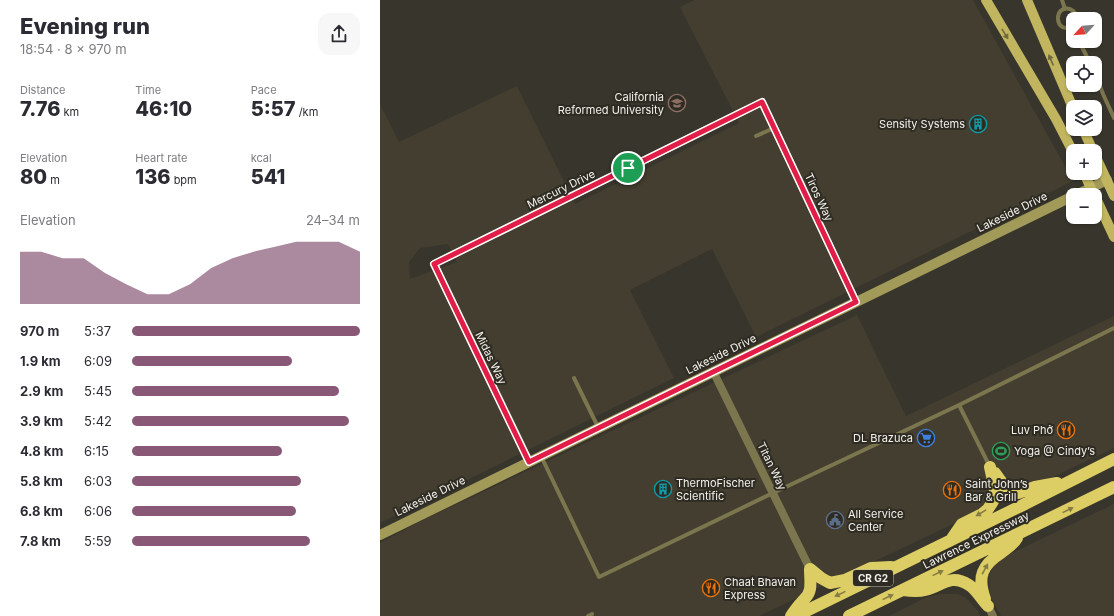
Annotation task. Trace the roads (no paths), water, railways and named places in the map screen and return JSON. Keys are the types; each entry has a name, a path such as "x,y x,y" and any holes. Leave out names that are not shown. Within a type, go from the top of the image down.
{"highway":[{"name":"Lawrence Expressway","path":"796,616 1023,506 1114,459"},
{"path":"990,467 1007,489 1018,493 1035,487 1071,481"},
{"path":"951,540 962,524 982,514 992,503 995,490 990,467"},
{"name":"Lawrence Expressway","path":"849,616 1114,488"},
{"path":"990,611 981,585 982,571 993,558 1018,539 1018,534"},
{"path":"810,569 830,583 845,580 871,568 896,567"},
{"path":"791,616 809,592 810,569"},
{"path":"903,590 918,592 950,580 961,581 974,590 990,611"}],"main road":[{"path":"986,0 1056,118 1069,144"},
{"path":"1027,0 1069,100"},
{"path":"1102,166 1110,178 1114,196"},
{"path":"1102,212 1114,237"}],"street":[{"name":"Tiros Way","path":"762,102 856,302"},
{"name":"Mercury Drive","path":"434,264 762,102"},
{"name":"Lakeside Drive","path":"1099,188 1110,178"},
{"name":"Lakeside Drive","path":"380,535 1066,200"},
{"name":"Midas Way","path":"434,264 529,462"},
{"name":"Titan Way","path":"713,371 810,569"}],"lane":[{"path":"1062,0 1065,9"},
{"path":"1066,28 1061,26 1058,21 1058,15 1065,9 1074,12"},
{"path":"1062,84 1066,83"},
{"path":"1102,92 1114,118"},
{"path":"756,136 774,128"},
{"path":"541,456 599,577 772,493 959,405 1114,328"},
{"path":"574,378 599,427"},
{"path":"959,405 990,467"}],"place":[{"name":"California Reformed University","path":"677,103"},
{"name":"Sensity Systems","path":"978,124"},
{"name":"Luv Phở","path":"1066,430"},
{"name":"DL Brazuca","path":"926,438"},
{"name":"Yoga @ Cindy’s","path":"1001,451"},
{"name":"ThermoFischer Scientific","path":"663,489"},
{"name":"Saint John’s Bar & Grill","path":"952,490"},
{"name":"All Service Center","path":"835,520"},
{"name":"Chaat Bhavan Express","path":"711,588"}]}
